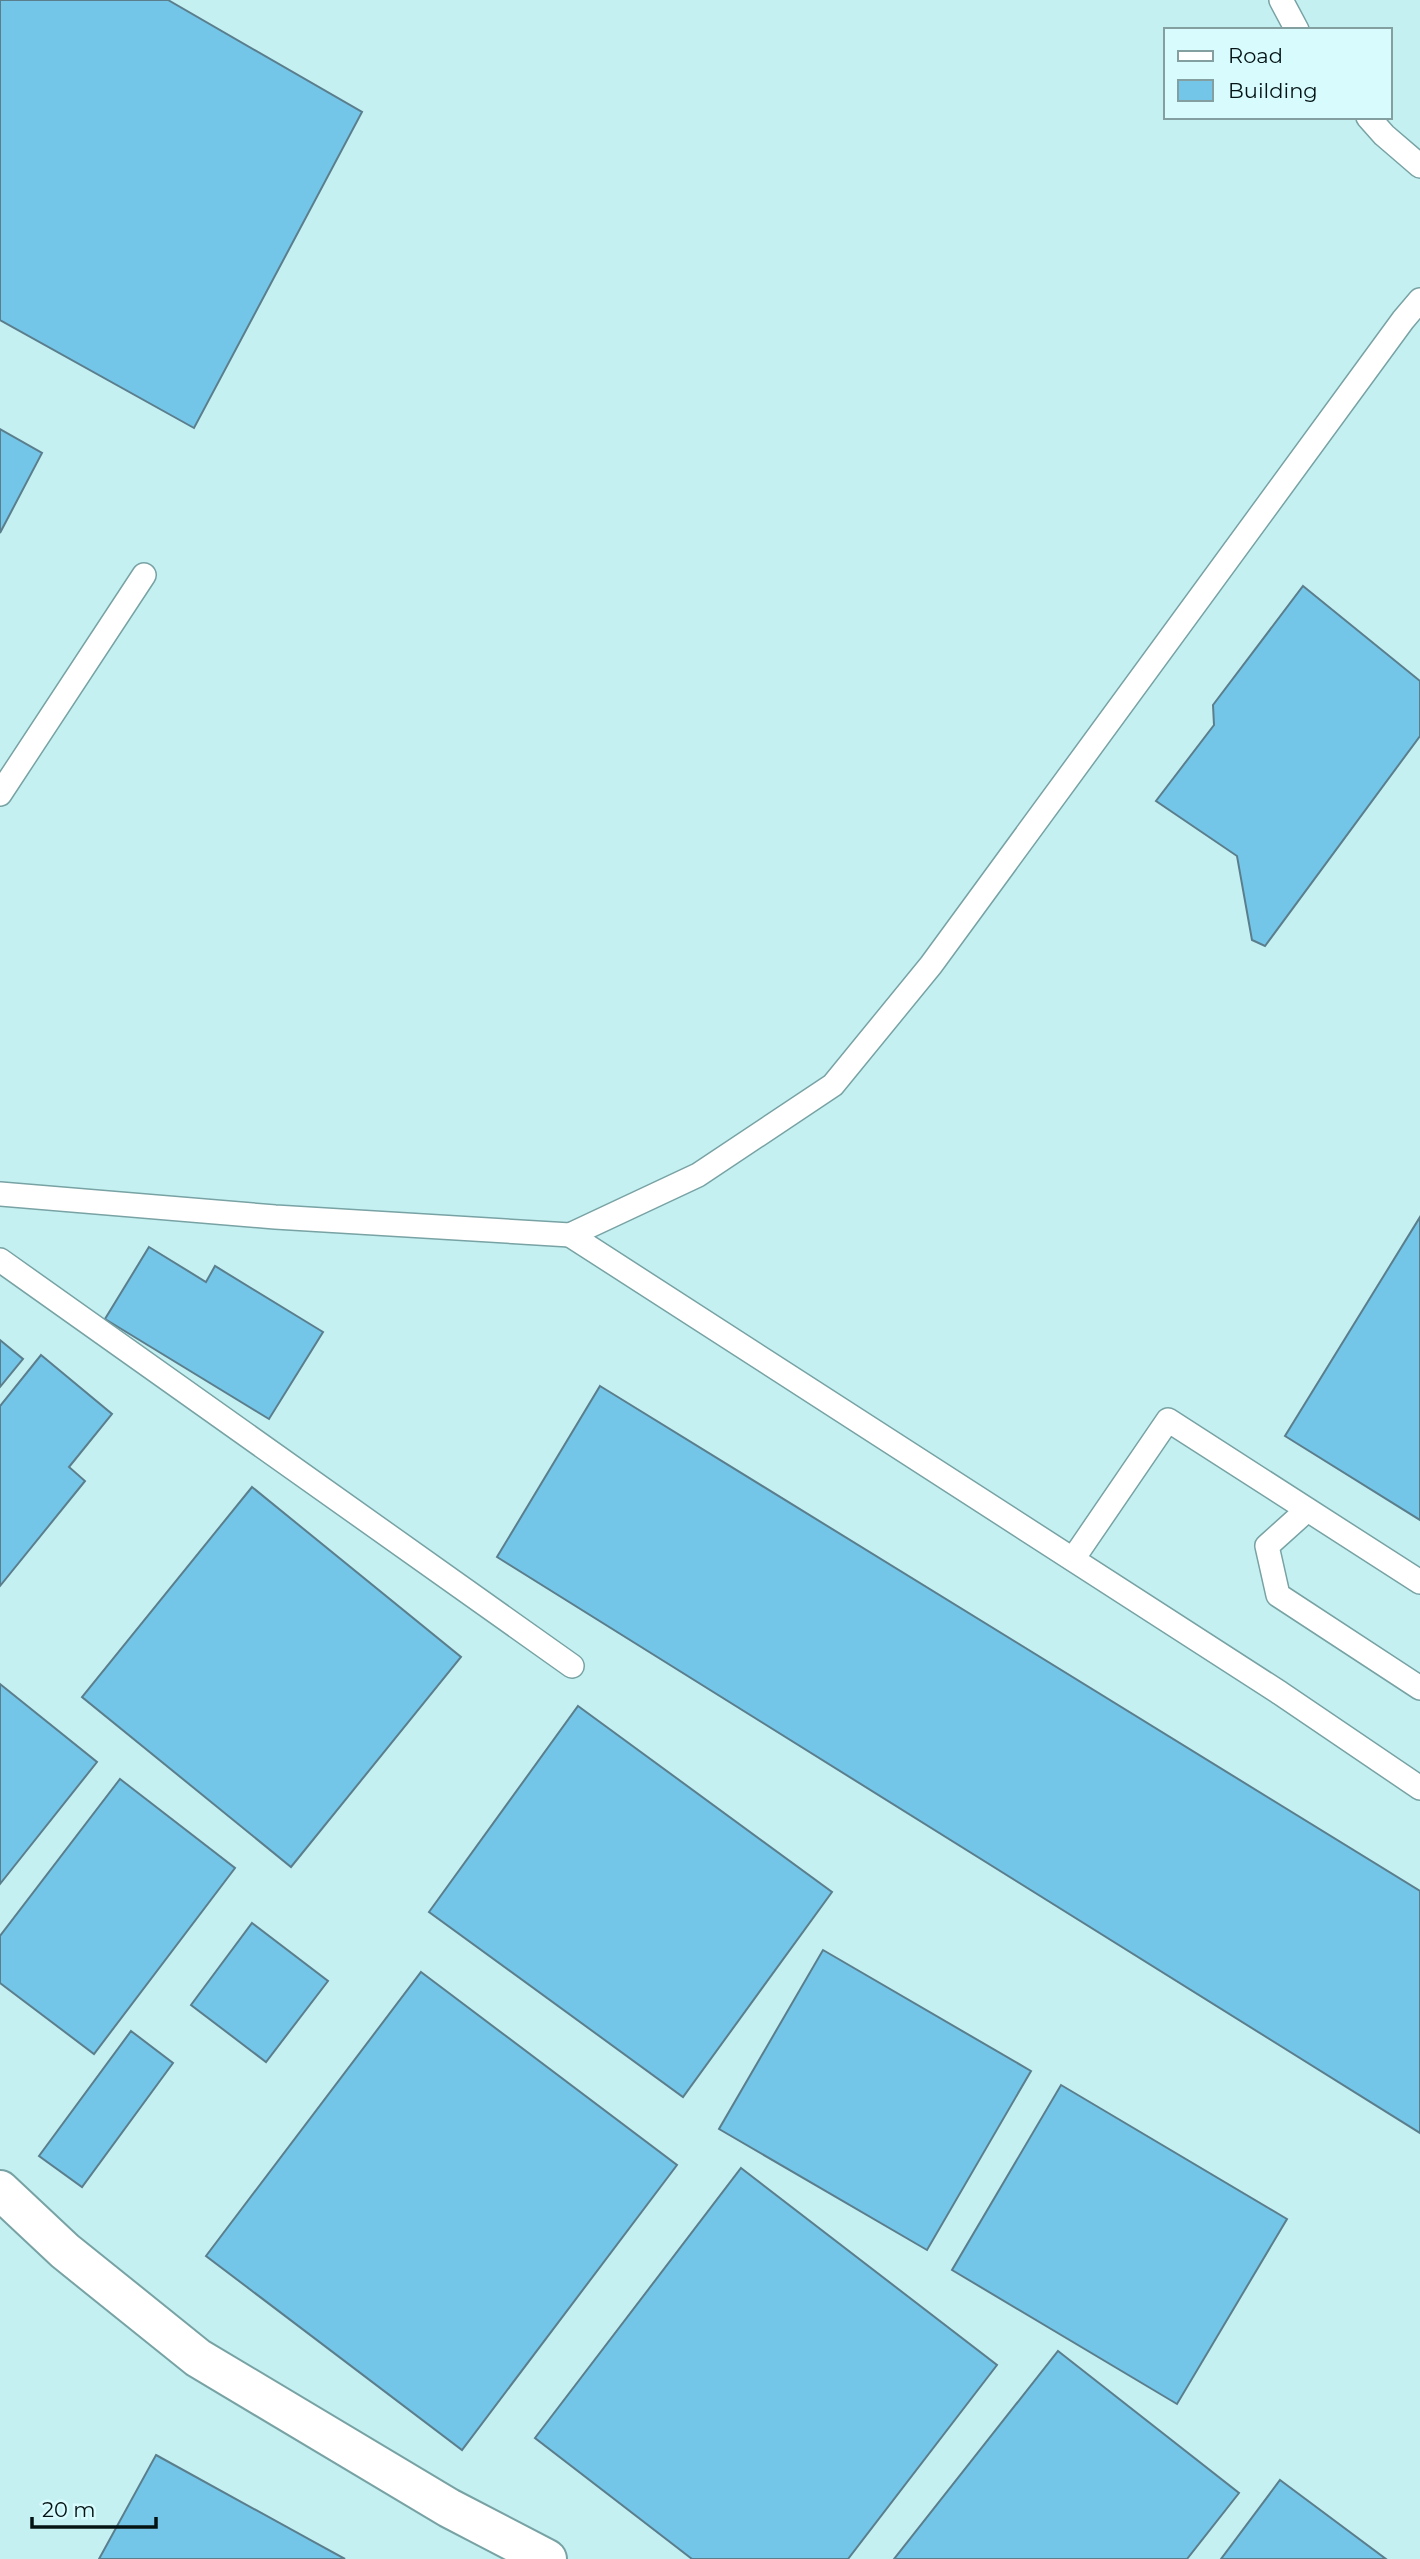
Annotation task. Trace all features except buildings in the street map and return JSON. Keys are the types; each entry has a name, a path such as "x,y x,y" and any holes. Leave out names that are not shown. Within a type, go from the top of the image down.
{"street":[{"path":"0,2190 65,2251 198,2358 449,2508 547,2559"}],"lane":[{"path":"1281,0 1296,28"},
{"path":"1370,119 1420,166"},
{"path":"570,1236 698,1175 833,1085 932,965 1420,300"},
{"path":"0,794 144,575"},
{"path":"0,1194 275,1217 570,1236 1280,1693 1420,1788"},
{"path":"0,1260 572,1666"},
{"path":"1073,1559 1168,1420 1420,1582"},
{"path":"1307,1510 1267,1546 1278,1595 1420,1688"}]}
